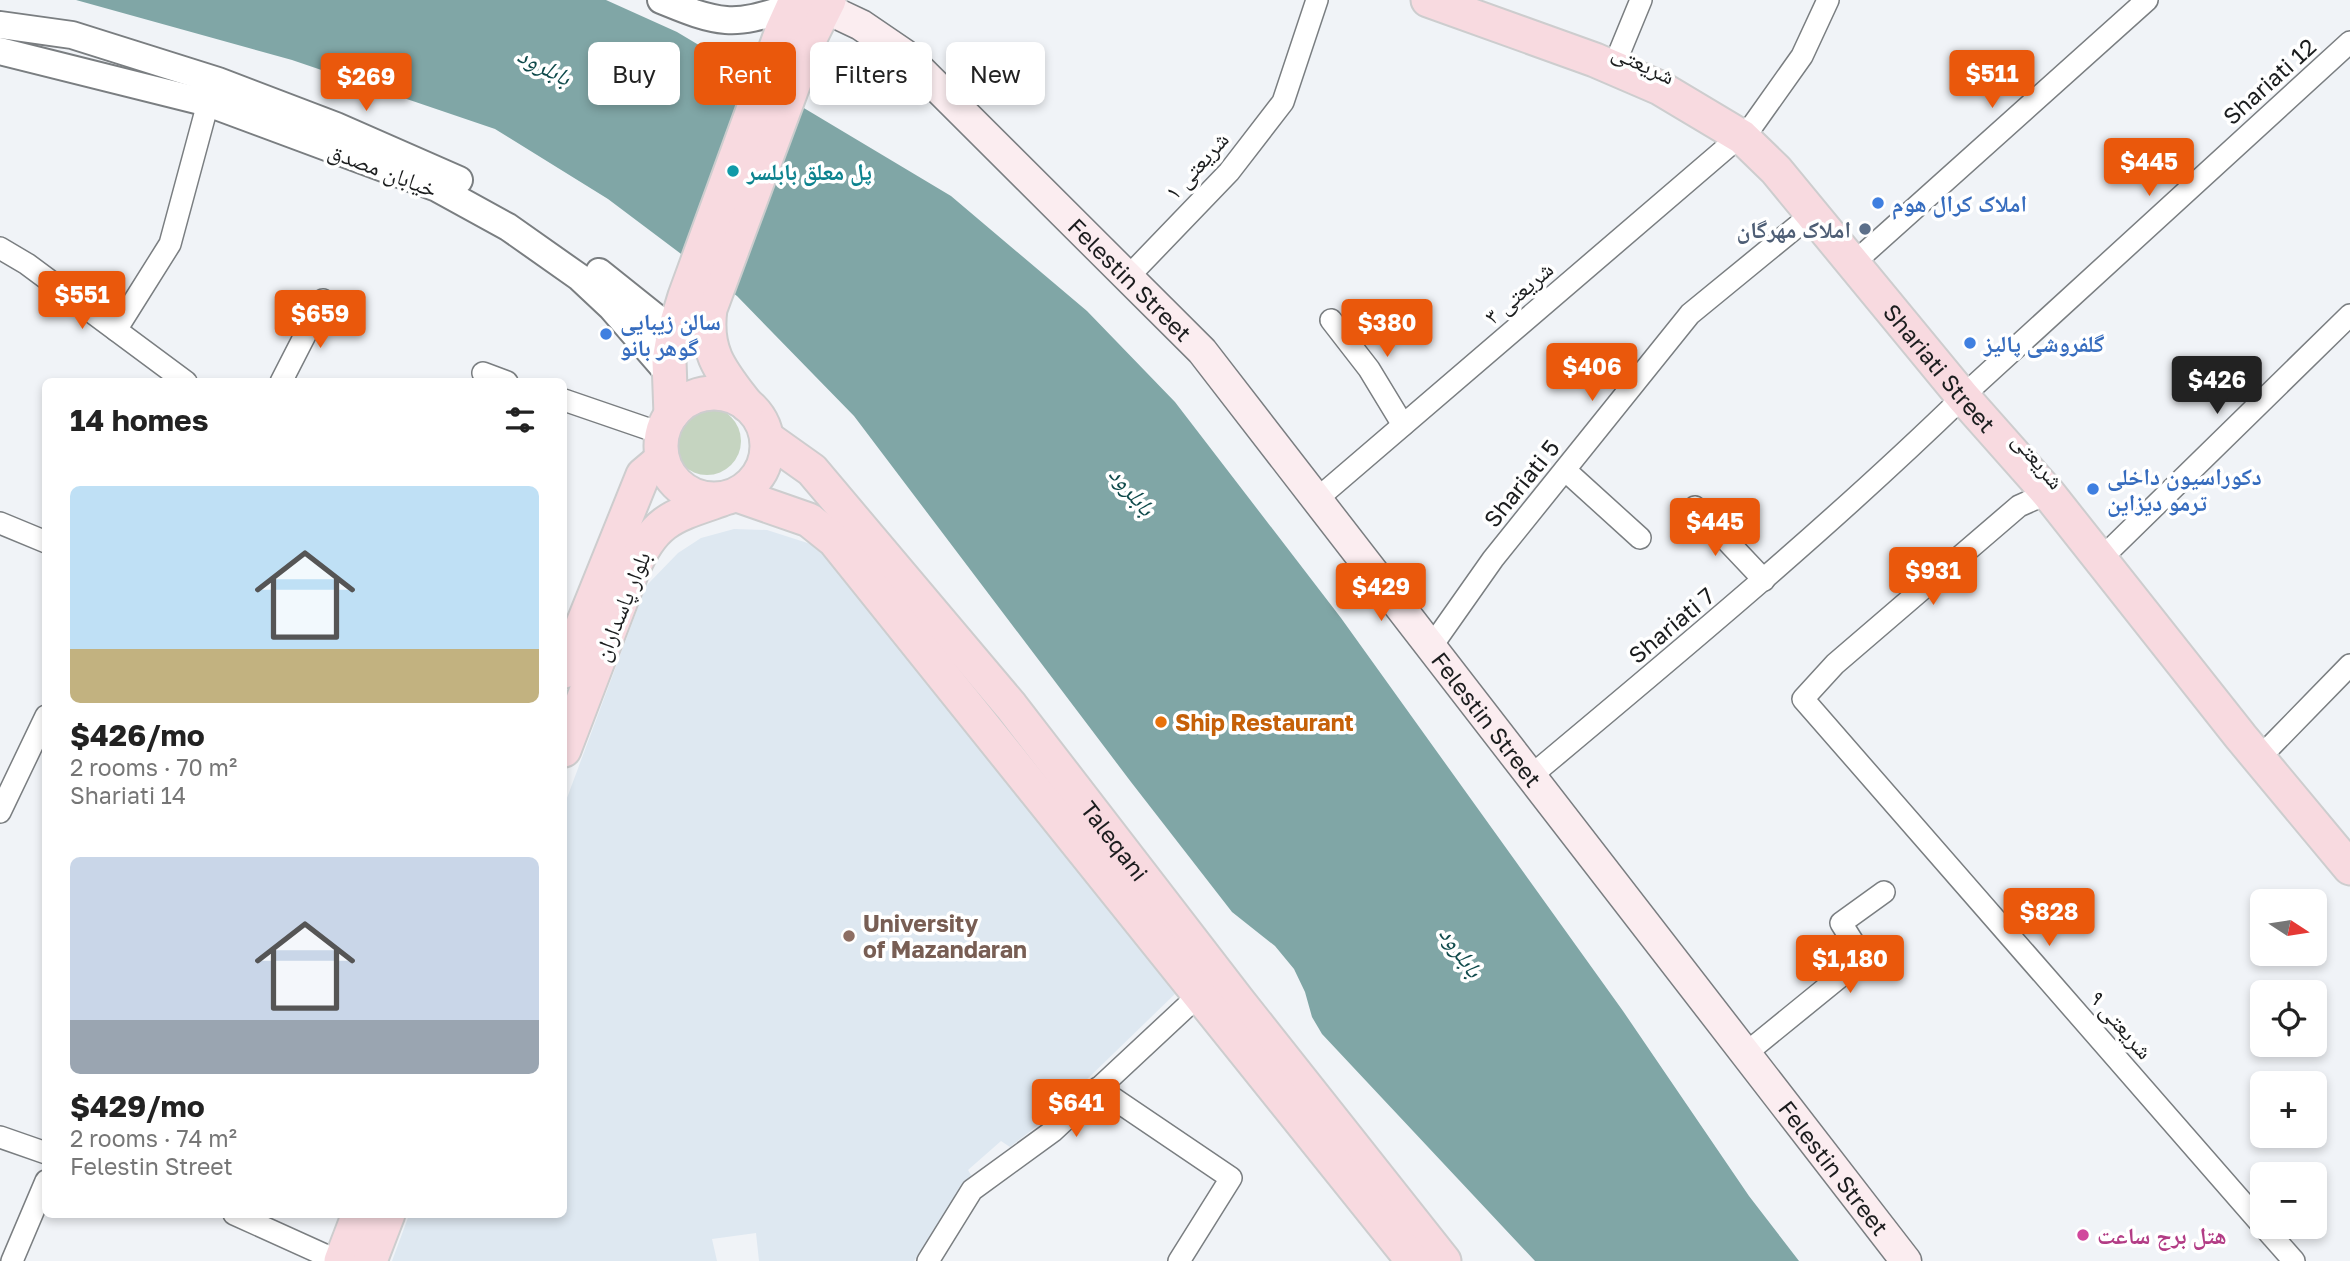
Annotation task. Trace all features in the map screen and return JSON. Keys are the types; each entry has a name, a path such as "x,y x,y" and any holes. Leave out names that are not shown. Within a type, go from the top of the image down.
{"main road":[{"name":"Shariati Street","path":"1428,0 1614,67 1747,130 1811,215 1969,391 2241,737 2350,868"},
{"name":"شریعتی","path":"1477,0 1620,51 1667,72 1788,159 1866,252 1969,391 2113,547 2350,844"},
{"name":"Felestin Street","path":"806,13 861,25 905,55 1202,351 1906,1261"},
{"path":"697,303 708,326 714,359 761,422 767,438 767,455 752,485 729,497 703,499 686,492 670,476 666,436 674,332 697,303 806,13"},
{"path":"666,436 689,400 705,394 727,395 747,405"},
{"name":"بلوار پاسداران","path":"567,664 643,475 666,436"},
{"name":"Taleqani","path":"767,438 812,470 1011,706 1239,1002 1444,1261"},
{"path":"790,512 788,497 792,482 802,471 812,470"},
{"name":"بلوار پاسداران","path":"567,742 645,544 655,531 671,519 729,497"},
{"name":"Taleqani","path":"729,497 790,512 809,520 834,540 1412,1261"},
{"path":"339,1261 357,1218"},
{"path":"370,1261 386,1218"}],"street":[{"path":"661,0 691,12 727,20 806,13"},
{"name":"شریعتی ۱","path":"1128,277 1229,172 1283,102 1317,0"},
{"path":"1620,51 1641,0"},
{"name":"شریعتی ۳","path":"1317,499 1747,130 1802,56 1828,0"},
{"path":"1866,252 2147,0"},
{"name":"خیابان مصدق","path":"0,25 72,34 437,188 508,227 587,284 670,374"},
{"name":"Shariati 12","path":"1969,391 2350,42"},
{"name":"خیابان مصدق","path":"0,51 213,92 336,125 443,171 532,222 674,332"},
{"path":"116,330 170,244 213,92"},
{"name":"Shariati 5","path":"1431,647 1493,559 1689,314 1811,215"},
{"path":"0,247 181,378"},
{"path":"283,378 323,300"},
{"path":"2113,547 2350,315"},
{"path":"1331,320 1369,369 1403,425"},
{"path":"483,373 497,378"},
{"name":"Shariati 7","path":"1532,775 1764,580 1885,472 1969,391"},
{"path":"567,401 666,436"},
{"path":"1566,470 1640,538"},
{"path":"2048,493 2019,506 1835,664 1803,699 2250,1211"},
{"path":"1695,508 1764,580"},
{"path":"0,523 42,540"},
{"path":"2271,746 2350,665"},
{"path":"0,812 42,724"},
{"path":"1745,1054 1863,958 1841,923 1884,892"},
{"path":"928,1261 972,1190 1053,1131 1200,994"},
{"path":"1098,1088 1231,1178 1179,1261"},
{"path":"0,1137 42,1152"},
{"path":"12,1261 42,1190"},
{"path":"243,1218 339,1261"},
{"path":"2275,1239 2294,1261"}],"shaded area":[{"name":"University of Mazandaran","path":"734,529 767,530 820,547 1178,991 1046,1119 1010,1147 1001,1141 968,1170 971,1175 914,1261 759,1261 756,1233 712,1239 717,1261 392,1261 408,1218 567,1218 567,798 646,586 678,553 701,538"}],"green space":[{"path":"700,407 714,407 726,412 736,422 741,441 736,460 726,470 714,475 700,475 688,470 678,460 673,448 673,434 678,422 688,412"}],"water":[{"name":"بابلرود","path":"76,0 606,0 694,42 694,105 796,103 951,196 1087,311 1175,402 1341,618 1623,1011 1749,1196 1799,1261 1535,1261 1322,1034 1312,1017 1305,992 1294,969 1275,946 1232,912 854,416 737,296 608,199 495,129 292,60"}],"place":[{"name":"پل معلق بابلسر","path":"733,171"},
{"name":"املاک کرال هوم","path":"1878,203"},
{"name":"املاک مهرگان","path":"1865,229"},
{"name":"سالن زیبایی گوهر بانو","path":"606,334"},
{"name":"گلفروشی پالیز","path":"1970,343"},
{"name":"دکوراسیون داخلی ترمو دیزاین","path":"2093,489"},
{"name":"Ship Restaurant","path":"1161,722"},
{"name":"University of Mazandaran","path":"849,936"},
{"name":"هتل برج ساعت","path":"2083,1235"}]}
